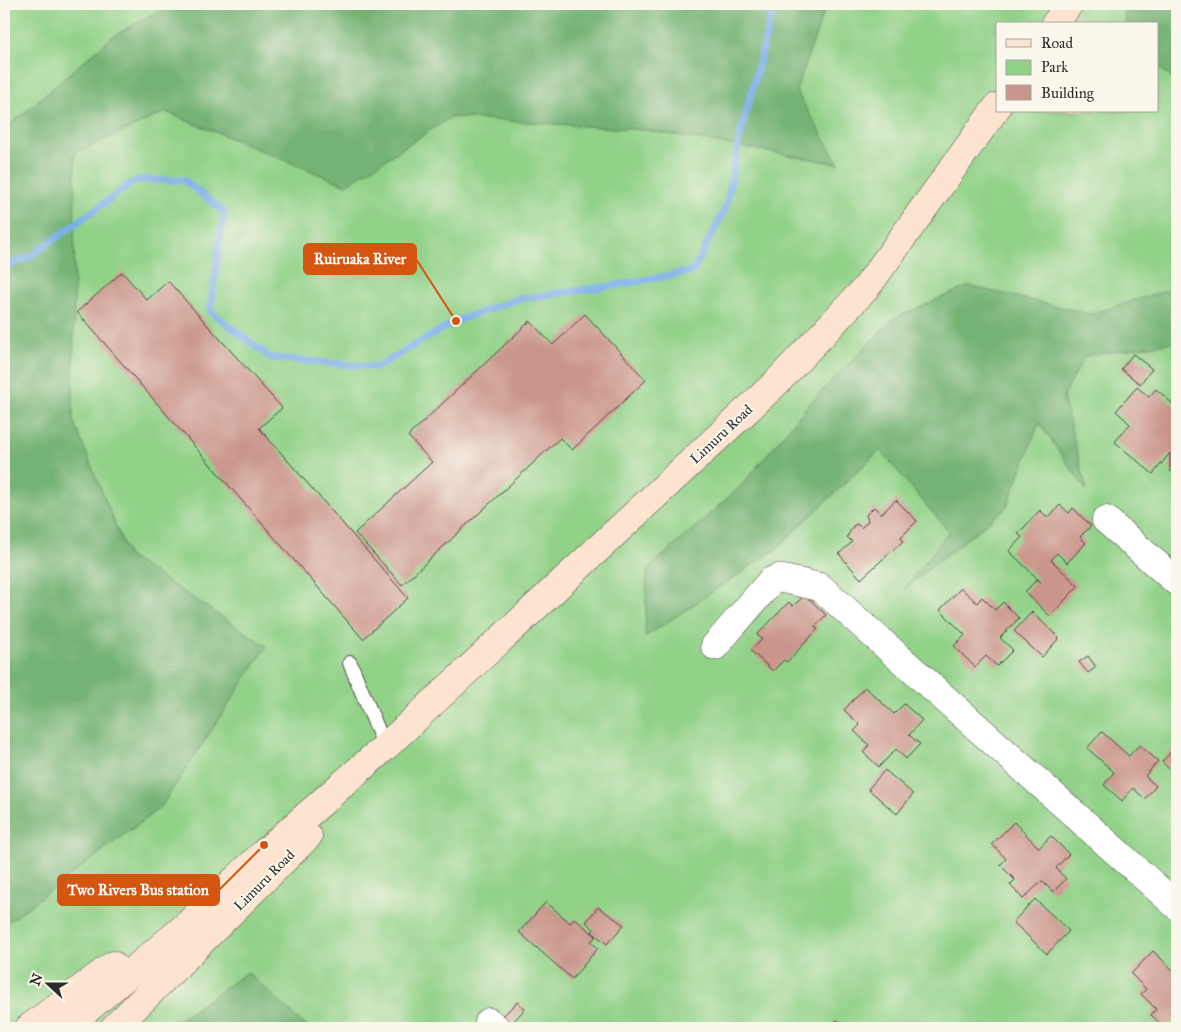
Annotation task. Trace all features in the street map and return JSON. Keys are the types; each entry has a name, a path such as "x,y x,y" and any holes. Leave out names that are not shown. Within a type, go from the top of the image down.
{"main road":[{"path":"1056,22 1069,4"},
{"name":"Limuru Road","path":"65,1028 187,924 265,852 385,747 776,382 866,288 996,108"},
{"name":"Limuru Road","path":"114,1028 370,776 394,750 406,726"},
{"name":"Limuru Road","path":"29,1028 265,852"}],"street":[{"path":"1106,520 1177,582"},
{"path":"715,646 770,581 778,578 820,587 1177,906"}],"lane":[{"path":"350,663 385,747"}],"green space":[{"path":"4,4 1177,4 1177,1028 4,1028"},
{"path":"170,4 829,4 824,11 796,91 839,164 644,130 451,117 346,185 166,112 75,153 73,420 128,556 267,646 161,807 4,925 4,130 112,37"},
{"path":"1122,4 1177,4 1177,83 1158,66 1158,22 1126,22"},
{"path":"968,286 1091,314 1177,287 1177,345 1174,342 1085,356 1063,397 1087,491 1039,423 1007,507 904,589 949,532 880,450 775,550 645,637 647,570 742,485 809,404 893,319"},
{"path":"247,972 308,1028 168,1028"}],"building":[{"path":"122,272 147,300 168,281 282,408 259,428 408,598 363,639 77,312"},
{"path":"585,314 646,380 572,450 560,438 402,585 355,533 432,462 408,436 530,321 553,345"},
{"path":"1133,354 1152,369 1140,384 1121,369"},
{"path":"1137,387 1149,397 1156,389 1175,406 1177,403 1177,472 1170,471 1170,453 1153,474 1115,442 1130,424 1116,411"},
{"path":"896,500 917,521 901,537 903,541 861,579 839,554 852,542 847,537 853,526 857,524 861,528 868,521 866,515 874,507 881,514"},
{"path":"1060,505 1069,513 1073,508 1091,526 1080,537 1086,543 1067,563 1057,553 1051,560 1078,586 1050,616 1025,592 1037,579 1041,582 1009,551 1022,537 1018,534 1040,510 1048,518"},
{"path":"961,588 977,603 982,597 995,610 1003,602 1019,618 1000,638 1013,650 997,666 986,656 975,667 954,646 965,635 940,610"},
{"path":"805,595 826,615 815,627 818,629 787,662 784,660 773,671 751,651 762,639 757,635 789,602 793,606"},
{"path":"1032,612 1059,638 1042,657 1014,631"},
{"path":"1088,656 1096,667 1088,673 1079,662"},
{"path":"865,687 894,714 904,704 922,720 909,735 920,744 906,759 896,749 879,767 863,752 869,745 854,731 860,725 844,710"},
{"path":"1102,732 1129,756 1139,745 1158,761 1145,776 1156,786 1145,799 1133,788 1122,801 1104,785 1114,772 1087,748"},
{"path":"1177,745 1177,777 1162,762"},
{"path":"885,770 913,794 897,814 868,789"},
{"path":"1014,822 1039,848 1051,836 1069,854 1056,868 1066,879 1053,892 1042,881 1023,899 1010,885 1015,880 1000,865 1006,859 992,844"},
{"path":"1035,899 1069,931 1047,954 1013,922"},
{"path":"546,902 570,923 574,918 596,936 591,942 598,948 572,979 519,932"},
{"path":"598,907 624,925 607,944 592,932 594,929 586,922"},
{"path":"1153,951 1177,974 1177,1015 1165,1028 1151,1015 1156,1009 1141,994 1146,989 1131,974"},
{"path":"517,1002 525,1009 508,1027 500,1019"},
{"path":"837,1020 847,1028 830,1028"}],"waterway":[{"path":"4,268 31,256 136,180 184,180 224,212 210,311 271,358 377,367 456,321 517,299 617,285 693,271 726,207 739,140 773,9 772,4"}],"place":[{"name":"Ruiruaka River","path":"456,321"},
{"name":"Two Rivers Bus station","path":"264,845"}]}
